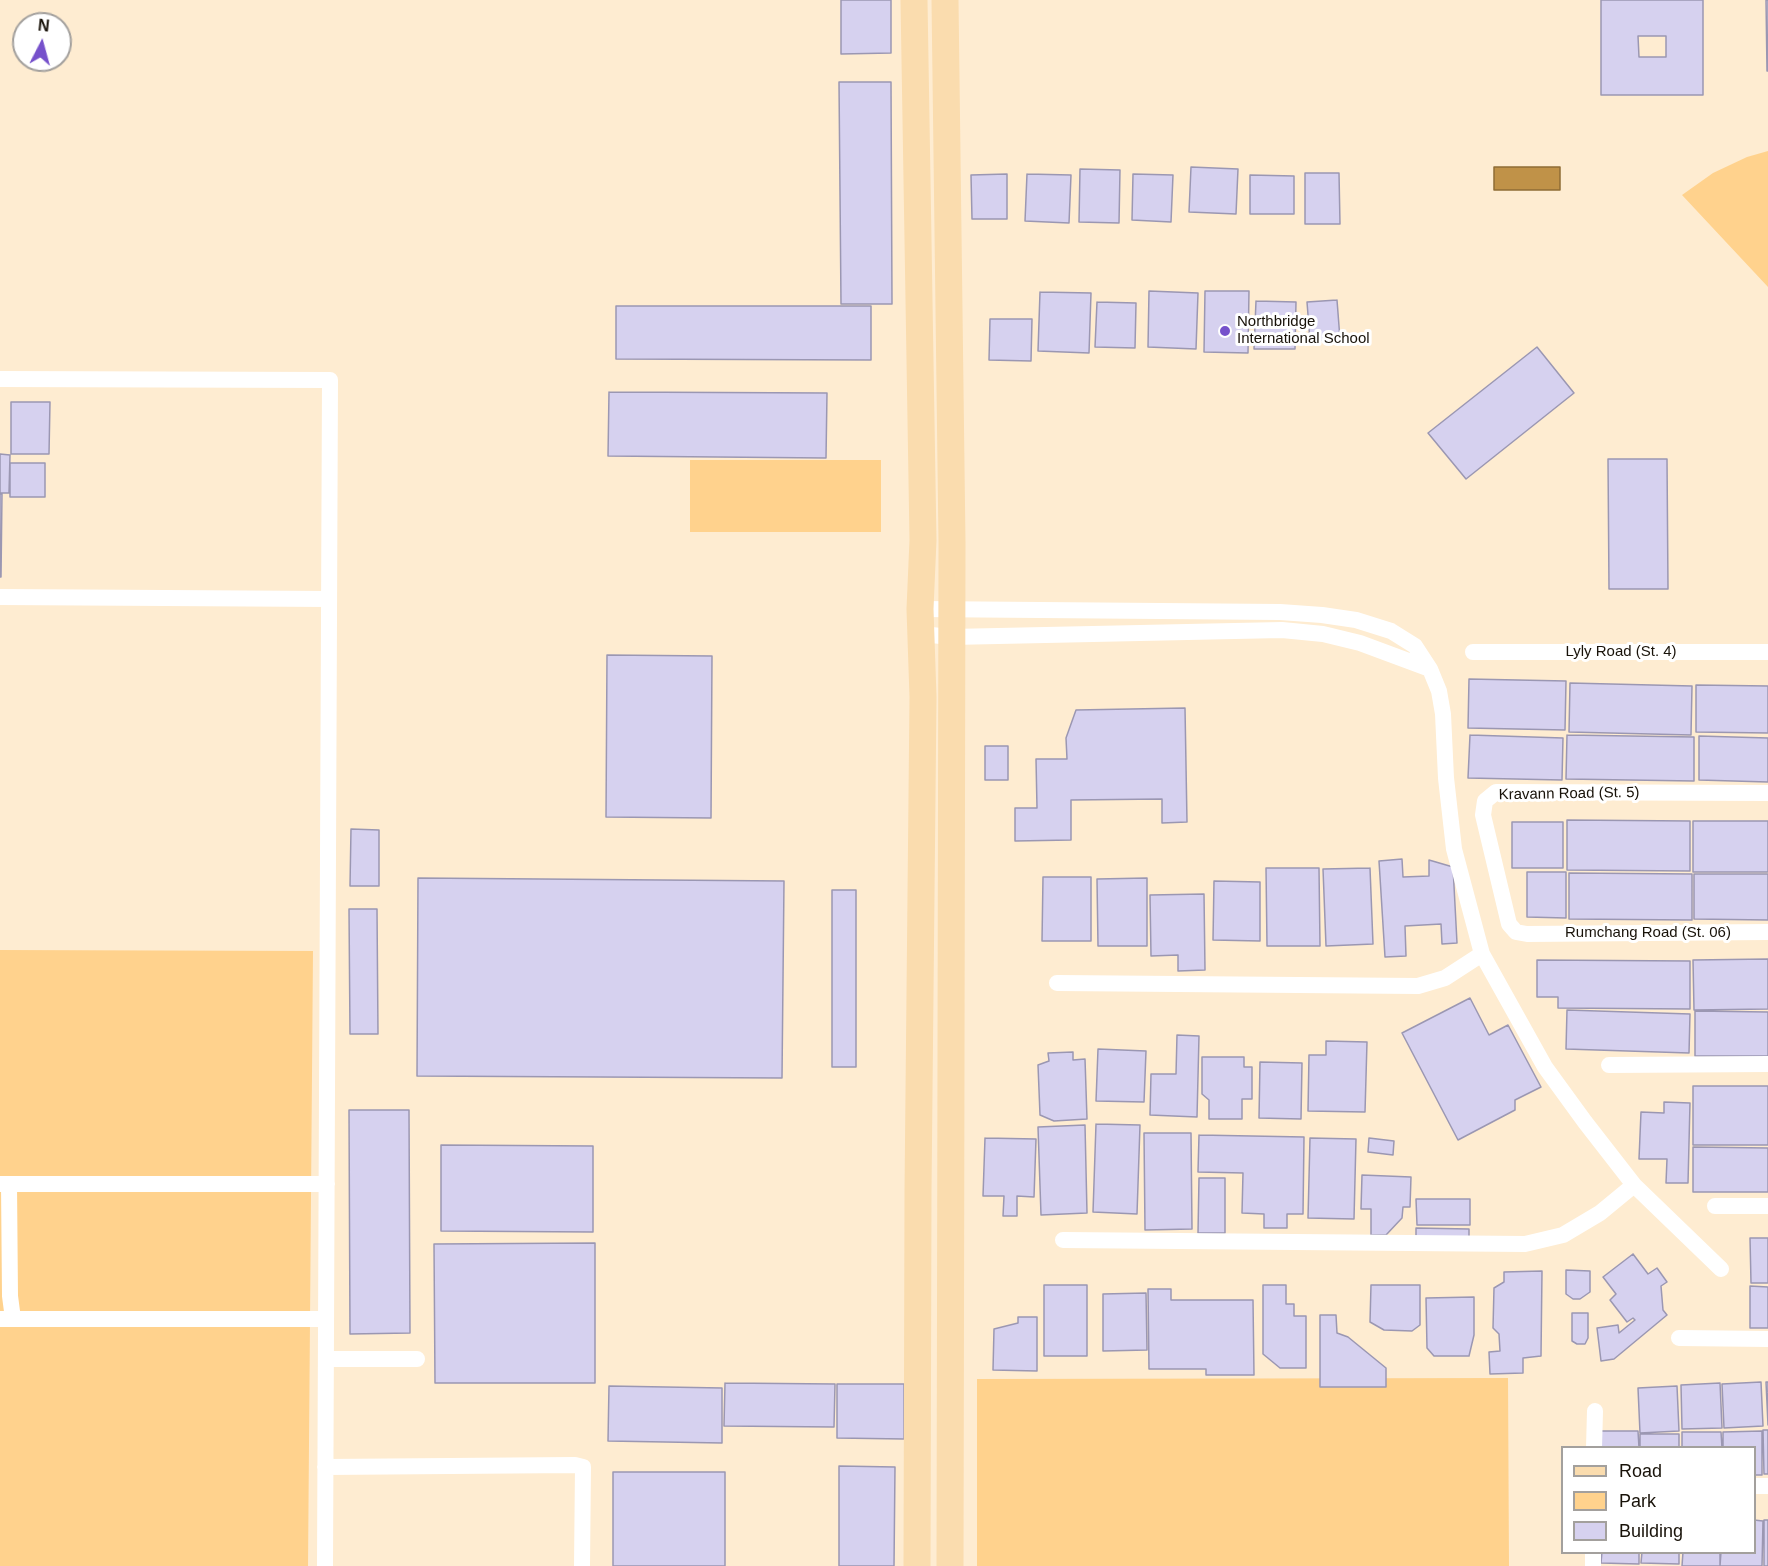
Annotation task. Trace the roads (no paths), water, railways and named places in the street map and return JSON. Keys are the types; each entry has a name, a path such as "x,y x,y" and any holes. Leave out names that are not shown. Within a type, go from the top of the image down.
{"main road":[{"path":"914,0 923,540 920,622 923,709 917,1566"},
{"path":"945,0 951,610 950,1566"}],"street":[{"path":"0,380 330,380 325,1566"},
{"path":"0,597 329,599"},
{"path":"920,622 951,610 1280,612 1356,620 1391,631 1415,646 1430,669 1438,691 1443,714 1446,778 1454,849 1482,954 1545,1067 1634,1185 1721,1269"},
{"path":"920,622 951,637 1282,630 1323,634 1360,643 1430,669"},
{"name":"Lyly Road (St. 4)","path":"1473,652 1768,652"},
{"name":"Kravann Road (St. 5)","path":"1527,934 1516,932 1509,924 1483,815 1485,801 1496,792 1768,793"},
{"name":"Rumchang Road (St. 06)","path":"1527,934 1768,932"},
{"path":"1057,983 1418,986 1445,978 1482,954"},
{"path":"1609,1065 1768,1064"},
{"path":"326,1319 6,1319 10,1296 5,1184 327,1184"},
{"path":"1063,1240 1525,1244 1563,1235 1600,1214 1634,1185"},
{"path":"1715,1206 1768,1206"},
{"path":"1679,1338 1768,1339"},
{"path":"326,1359 417,1359"},
{"path":"1594,1446 1595,1411"},
{"path":"325,1467 575,1465 583,1467 582,1566"}],"place":[{"name":"Northbridge International School","path":"1225,331"}]}
